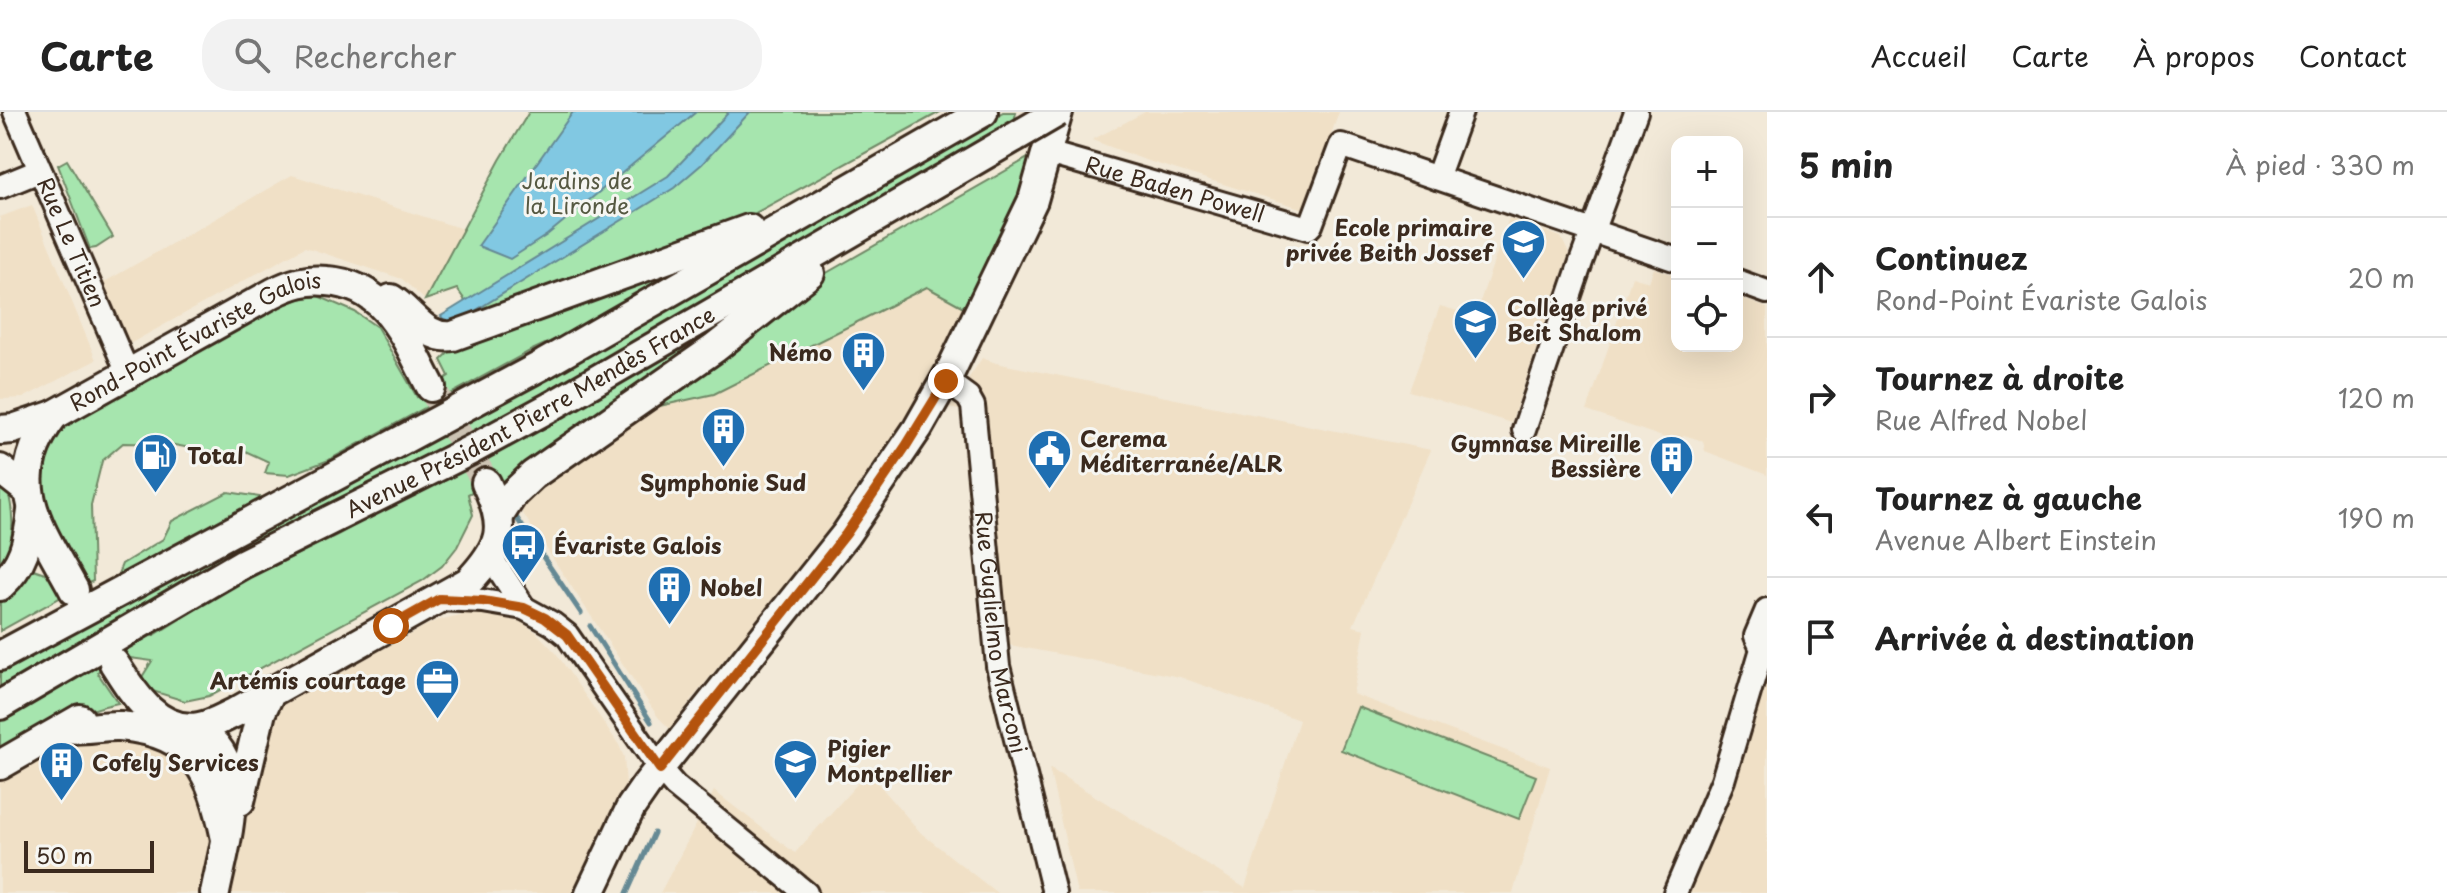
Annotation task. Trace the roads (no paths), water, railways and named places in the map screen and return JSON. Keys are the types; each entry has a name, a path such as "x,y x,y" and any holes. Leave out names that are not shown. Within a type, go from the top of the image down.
{"main road":[{"name":"Avenue Président Pierre Mendès France","path":"0,656 544,364 983,112"},
{"name":"Avenue Président Pierre Mendès France","path":"0,705 102,657 242,564 471,450 552,406 1058,112"},
{"path":"590,893 631,807 846,534 946,381 1033,200 1058,112"},
{"name":"Rond-Point Évariste Galois","path":"0,586 23,559 28,543 30,457 42,430 54,415 290,284 322,280 341,282 386,295 436,336 453,336 724,240 780,215 794,220"},
{"path":"189,728 211,724 468,582 491,557 500,514 513,494 533,475 715,348 789,288 850,245 857,227"},
{"path":"361,288 375,297 392,316 431,387"},
{"path":"0,430 13,429 54,415"},
{"path":"0,469 30,501 74,590"},
{"path":"486,483 500,514"},
{"path":"102,657 147,710 199,732 214,743 229,769 231,792 226,839 215,893"},
{"path":"226,839 239,804 261,712 271,691"},
{"path":"0,765 64,728 102,711 147,710"},
{"path":"64,728 80,730 119,726 140,729 171,740 196,757 209,776 226,839"}],"street":[{"name":"Rue Le Titien","path":"15,112 124,364 132,370"},
{"path":"1461,112 1437,178 1671,258"},
{"path":"1524,430 1636,112"},
{"name":"Rue Baden Powell","path":"1048,153 1308,228 1341,145 1437,178"},
{"path":"0,187 39,171"},
{"path":"1743,283 1767,292"},
{"name":"Rue Guglielmo Marconi","path":"946,381 968,397 973,406 998,666 1054,893"},
{"path":"491,557 524,608"},
{"path":"439,599 483,601 524,608 545,618 567,635 660,769 687,797 806,893"},
{"path":"1675,893 1723,780 1765,649 1756,636 1767,610"}],"water":[{"path":"573,112 696,112 547,235 510,259 478,246"},
{"path":"729,112 750,112 702,164 674,188 449,327 441,316 668,176"}],"waterway":[{"path":"516,517 581,613"},
{"path":"590,626 651,722"},
{"path":"627,893 654,833"}],"tunnel":[{"path":"431,387 486,483"}],"place":[{"name":"Ecole primaire privée Beith Jossef","path":"1524,280"},
{"name":"Collège privé Beit Shalom","path":"1476,360"},
{"name":"Némo","path":"863,392"},
{"name":"Symphonie Sud","path":"723,469"},
{"name":"Cerema Méditerranée/ALR","path":"1049,491"},
{"name":"Total","path":"156,495"},
{"name":"Gymnase Mireille Bessière","path":"1672,496"},
{"name":"Évariste Galois","path":"523,585"},
{"name":"Nobel","path":"669,627"},
{"name":"Artémis courtage","path":"437,720"},
{"name":"Pigier Montpellier","path":"796,801"},
{"name":"Cofely Services","path":"61,802"}],"park label":[{"name":"Jardins de la Lironde","path":"577,194"}]}
